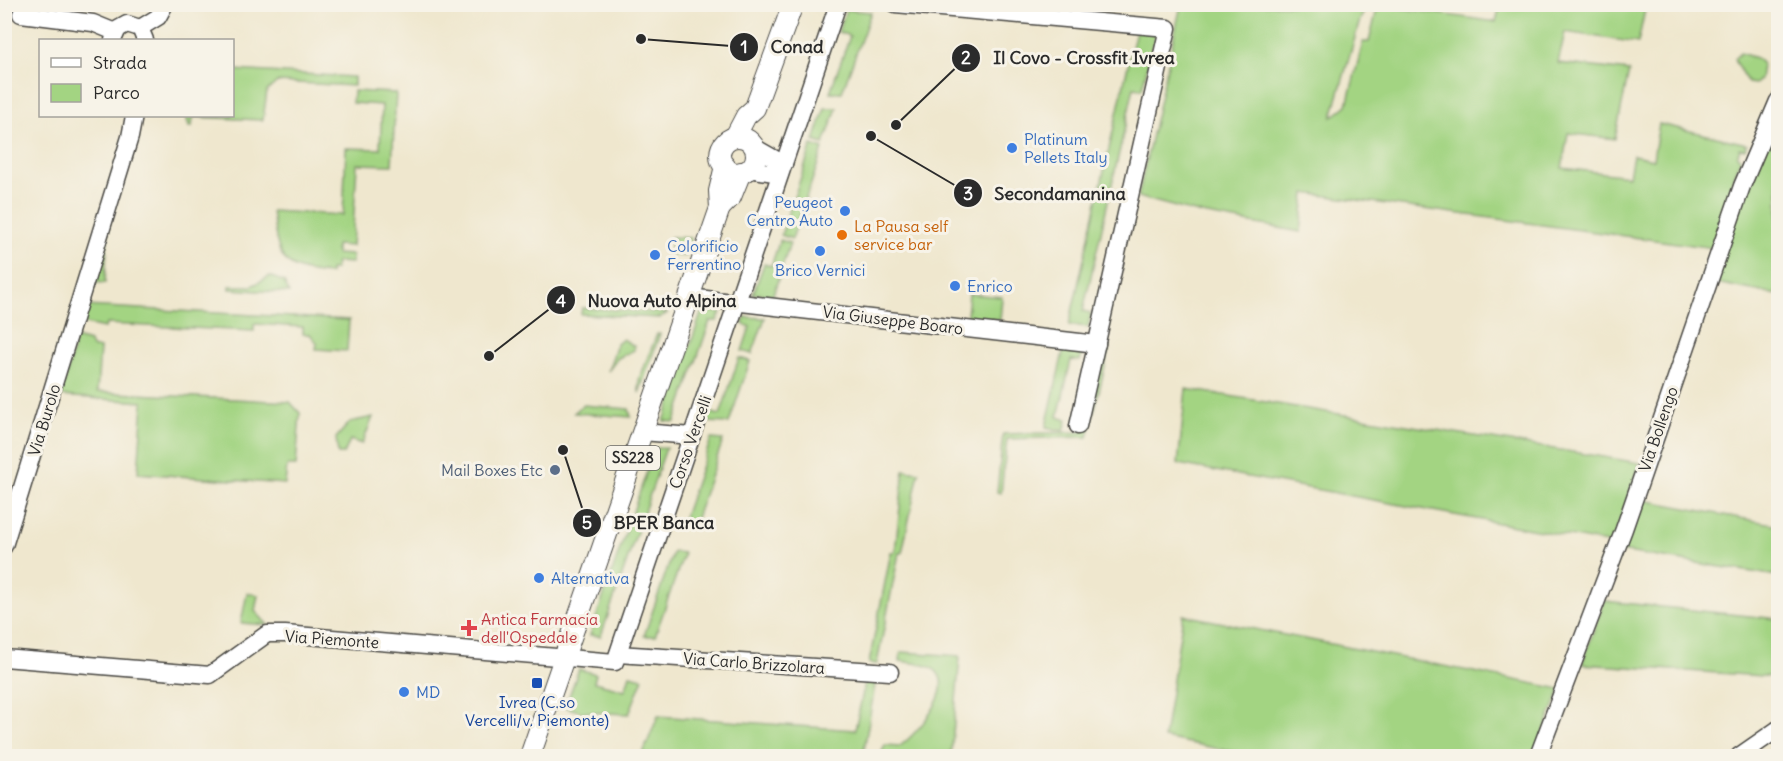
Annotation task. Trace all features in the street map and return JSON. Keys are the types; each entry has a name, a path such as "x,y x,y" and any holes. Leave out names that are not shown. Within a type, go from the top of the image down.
{"main road":[{"path":"747,142 726,141 721,151 738,169 755,159 747,142 746,116 755,108 793,4"},
{"name":"SS228","path":"530,756 720,208 730,197 738,169"}],"street":[{"path":"30,11 93,23 114,36 127,24 143,34 158,17 165,4"},
{"name":"Corso Vercelli","path":"618,654 838,4"},
{"path":"895,4 1168,28 1078,426"},
{"name":"Via Bollengo","path":"1539,756 1624,529 1742,186 1779,101"},
{"name":"Via Burolo","path":"4,546 83,294 130,137 134,117"},
{"path":"747,142 782,169"},
{"path":"738,169 782,169"},
{"name":"Via Giuseppe Boaro","path":"689,297 1096,344"},
{"path":"642,432 692,436"},
{"name":"Via Piemonte","path":"4,658 210,675 267,634 565,658"},
{"path":"565,658 615,662 618,654"},
{"name":"Via Carlo Brizzolara","path":"618,654 890,672"},
{"path":"1739,756 1779,729"}],"green space":[{"path":"1181,5 1367,5 1360,20 1332,117 1347,105 1363,42 1369,42 1378,5 1496,22 1500,5 1646,5 1638,43 1565,32 1558,63 1629,71 1615,139 1568,133 1562,168 1629,176 1633,155 1653,159 1659,124 1747,144 1745,149 1740,148 1737,156 1741,159 1729,189 1734,190 1714,248 1305,193 1301,232 1202,214 1138,197"},
{"path":"846,10 871,12 842,92 830,92 850,36 838,32"},
{"path":"1136,30 1156,31 1142,89 1134,87 1083,311 1091,313 1088,327 1069,325"},
{"path":"1740,53 1756,58 1762,64 1760,79 1755,84 1748,83 1735,62 1734,59"},
{"path":"234,70 354,77 354,86 277,82 267,91 263,120 193,117 234,117"},
{"path":"353,91 396,93 392,165 357,164 352,246 336,245 336,254 352,255 352,263 336,262 335,270 330,270 330,274 300,269 284,259 276,240 272,211 343,215 346,148 380,149 382,105 352,103"},
{"path":"825,108 837,108 824,144 814,141"},
{"path":"1778,108 1778,295 1711,282"},
{"path":"186,117 193,117 192,127 189,127"},
{"path":"812,145 823,149 792,239 781,235"},
{"path":"108,228 105,283 91,282"},
{"path":"671,237 691,238 685,256 670,255"},
{"path":"780,240 790,243 773,295 753,294 764,264 771,266"},
{"path":"270,276 284,282 289,293 230,289 230,286 252,286"},
{"path":"969,294 1002,297 1000,320 967,316"},
{"path":"85,306 349,320 347,351 316,349 317,343 310,334 303,334 303,327 254,324 254,331 106,324 105,328 80,323"},
{"path":"582,308 667,313 660,318 581,314"},
{"path":"702,311 721,312 717,321 710,321 675,422 664,421"},
{"path":"745,317 765,318 752,354 742,351 750,327 743,324"},
{"path":"657,334 660,334 639,393 639,380"},
{"path":"76,338 89,342 93,348 100,348 97,392 290,402 300,413 296,466 287,466 285,484 138,473 143,402 61,396"},
{"path":"623,339 634,346 634,350 618,358 608,371 617,344"},
{"path":"1102,347 1109,349 1088,437 1007,439 1001,493 997,492 1003,434 1082,432"},
{"path":"1064,348 1083,350 1080,361 1071,360 1058,417 1067,420 1064,431 1046,427"},
{"path":"739,358 750,361 729,423 705,422 709,412 720,415"},
{"path":"1186,389 1640,463 1612,544 1178,464"},
{"path":"583,405 629,409 631,417 574,413"},
{"path":"373,417 362,444 350,440 344,454 338,454 336,438 350,422"},
{"path":"711,439 723,440 693,527 681,526"},
{"path":"655,448 666,448 601,636 590,635"},
{"path":"904,470 919,472 902,553 899,553 877,664 869,663 891,552 895,552"},
{"path":"1638,499 1778,525 1778,576 1620,551"},
{"path":"673,552 684,553 655,636 644,636"},
{"path":"247,593 258,595 255,611 268,625 241,623"},
{"path":"1604,601 1778,619 1778,677 1582,664"},
{"path":"1183,615 1561,689 1534,756 1254,756 1164,738"},
{"path":"901,652 960,656 951,756 880,756 885,745 900,746 915,732 931,712 941,690 941,680 936,671 924,665 900,661"},
{"path":"579,669 596,674 594,682 625,690 630,675 643,678 629,714 582,712 565,707"},
{"path":"866,678 876,679 863,756 642,756 658,716 855,730"}],"place":[{"name":"Conad","path":"641,39"},
{"name":"Il Covo - Crossfit Ivrea","path":"896,125"},
{"name":"Secondamanina","path":"871,136"},
{"name":"Platinum Pellets Italy","path":"1012,148"},
{"name":"Peugeot Centro Auto","path":"845,211"},
{"name":"La Pausa self service bar","path":"842,235"},
{"name":"Brico Vernici","path":"820,251"},
{"name":"Colorificio Ferrentino","path":"655,255"},
{"name":"Enrico","path":"955,286"},
{"name":"Nuova Auto Alpina","path":"489,356"},
{"name":"BPER Banca","path":"563,450"},
{"name":"Mail Boxes Etc","path":"555,470"},
{"name":"Alternativa","path":"539,578"},
{"name":"Antica Farmacia dell'Ospedale","path":"469,628"},
{"name":"Ivrea (C.so Vercelli/v. Piemonte)","path":"537,683"},
{"name":"MD","path":"404,692"}]}
